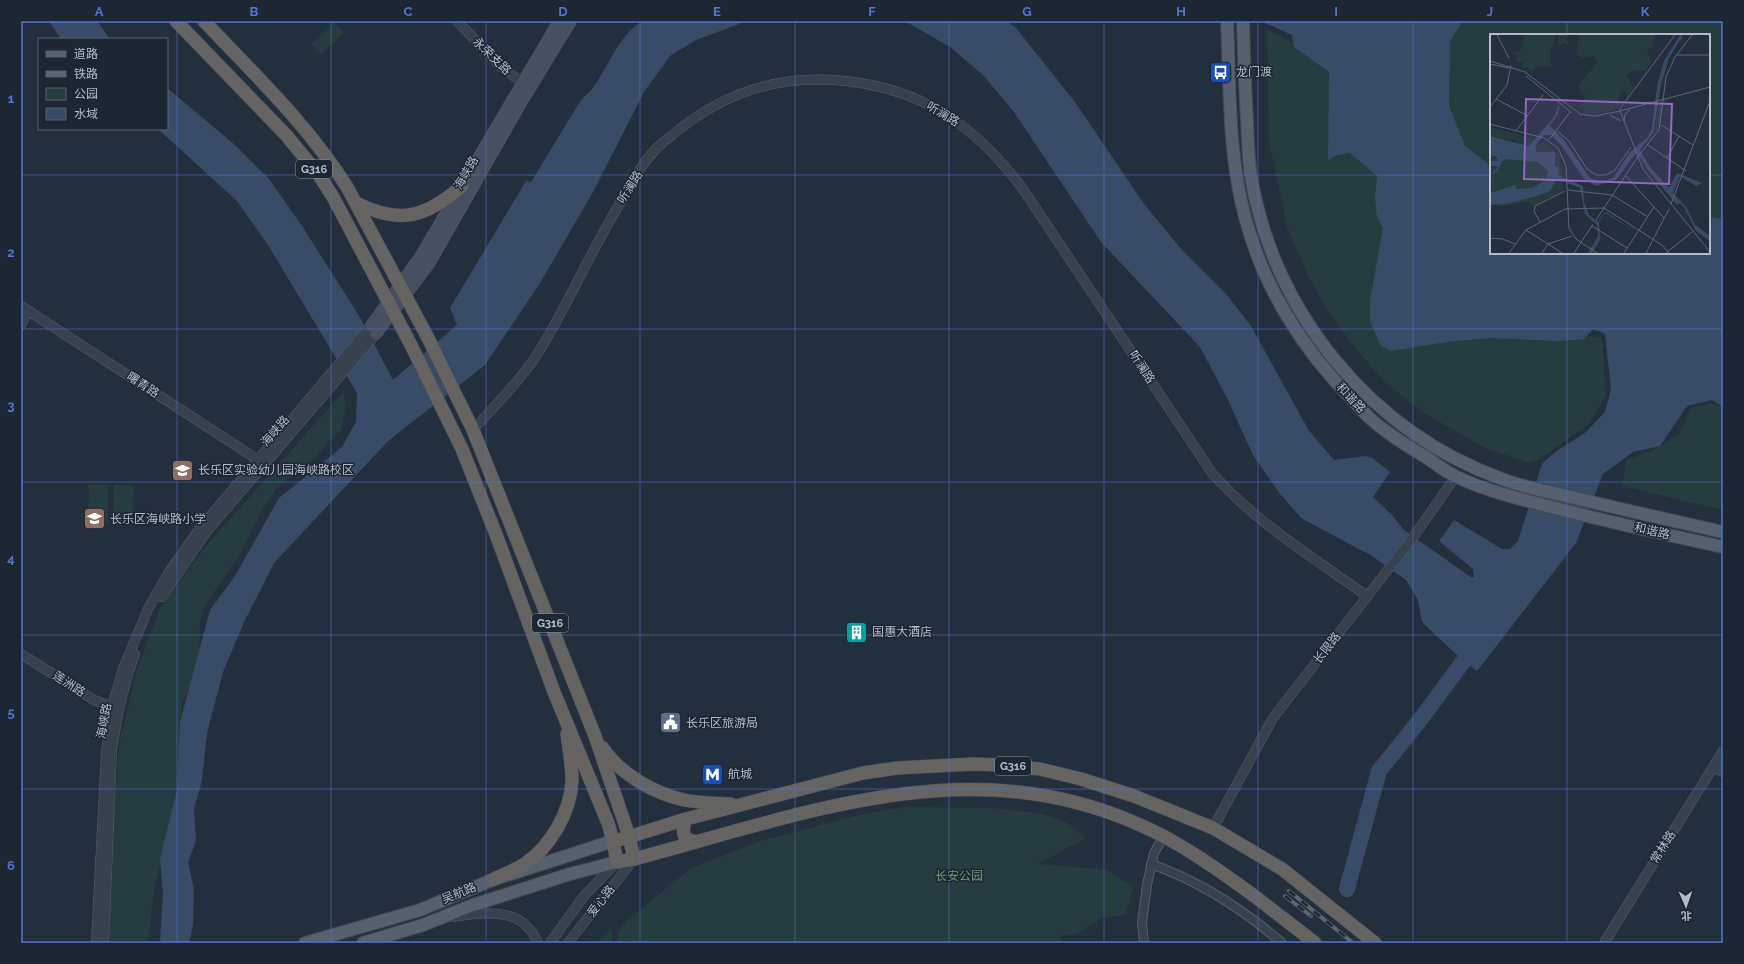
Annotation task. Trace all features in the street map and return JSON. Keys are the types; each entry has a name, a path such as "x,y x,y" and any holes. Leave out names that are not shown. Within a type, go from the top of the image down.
{"highway":[{"name":"G316","path":"176,21 286,134 319,175 333,197 411,345 465,456 497,537 554,692 608,823 617,862 634,859 827,806 918,791 966,789 1009,790 1055,797 1097,808 1129,820 1164,836 1205,860 1311,942"},
{"name":"G316","path":"204,21 299,122 334,165 427,336 473,430 595,736 629,836 634,859"},
{"path":"356,203 386,214 405,216 424,212 447,199 462,186"},
{"path":"492,880 522,866 534,856 556,830 566,809 572,780 565,716"},
{"path":"595,736 606,753 620,768 658,792 685,800 740,805"},
{"name":"G316","path":"613,842 686,819 863,773 905,767 999,764 1040,769 1081,779 1134,796 1213,828 1282,869 1375,943"},
{"path":"686,819 683,825 683,834 686,839 695,842"}],"main road":[{"name":"海峡路","path":"373,330 403,291 429,264 559,21"},
{"name":"海峡路","path":"403,291 420,257 462,186 526,85 571,21"},
{"name":"和谐路","path":"1227,21 1232,126 1237,178 1245,217 1255,249 1274,292 1310,351 1339,386 1371,419 1410,448 1456,476 1486,488 1521,499 1594,518 1723,547"},
{"name":"和谐路","path":"1243,21 1251,176 1261,216 1275,259 1301,313 1336,363 1362,390 1390,415 1420,438 1467,465 1504,480 1524,486 1723,532"},
{"name":"吴航路","path":"305,943 420,910 492,880 613,842"},
{"name":"吴航路","path":"363,943 444,917 473,905 570,874 617,862"},
{"path":"533,866 540,868 545,875 539,884"}],"street":[{"name":"永荣支路","path":"456,21 501,67 526,85"},
{"name":"听澜路","path":"473,430 524,372 537,354 592,250 631,183 656,149 690,121 708,109 741,93 761,86 775,82 814,80 832,80 872,85 897,92 936,108 953,118 992,151 1023,189 1212,473 1229,492 1250,511 1368,596"},
{"path":"21,325 24,309"},
{"name":"曙青路","path":"24,309 261,461"},
{"name":"海峡路","path":"96,943 106,753 116,708 139,643 160,600 207,531 261,461 373,330"},
{"name":"长限路","path":"1213,828 1273,718 1414,536 1456,476"},
{"name":"莲洲路","path":"21,654 94,700 116,708"},
{"name":"海峡路","path":"104,943 112,749 116,708"},
{"name":"常林路","path":"1604,943 1718,763 1723,751"},
{"path":"1718,763 1723,772"},
{"path":"1144,943 1142,922 1151,864 1154,853 1164,836"},
{"name":"爱心路","path":"568,943 634,859"},
{"path":"550,943 584,896 617,862"},
{"path":"1151,864 1186,878 1211,892 1282,943"},
{"path":"444,917 506,914 520,919 534,932 538,943"}],"green space":[{"path":"1454,21 1723,21 1723,242 1710,241 1710,34 1490,34 1490,189 1461,174 1431,51"},
{"path":"334,23 344,33 321,54 311,44"},
{"path":"1267,30 1327,59 1333,127 1382,182 1556,335 1602,337 1606,395 1589,424 1540,459 1530,463 1485,448 1424,413 1384,381 1352,344 1328,311 1308,276 1287,227 1269,141"},
{"path":"343,392 346,406 341,430 327,443 316,458 290,474 275,491 261,512 238,558 204,606 200,622 199,660 193,679 182,703 176,796 166,847 155,882 148,943 110,943 110,859 119,744 136,672 161,606 207,545"},
{"path":"1712,403 1723,407 1723,510 1622,486 1626,460 1652,451 1680,433 1690,408"},
{"path":"89,485 108,485 108,523 88,523"},
{"path":"114,485 134,486 133,523 113,523"},
{"name":"长安公园","path":"905,807 992,808 1043,814 1067,823 1086,838 1038,864 1108,870 1133,887 1126,914 1102,918 1077,934 1061,936 1061,943 617,943 618,933 626,921 691,868 761,841 863,814"},
{"path":"612,929 612,943 595,943"}],"water":[{"path":"49,21 97,21 109,38 60,38"},
{"path":"643,21 747,21 696,40 670,56 644,92 592,194 540,283 485,365 388,441 274,563 245,620 223,672 207,733 202,780 194,809 196,841 188,862 194,889 193,925 189,943 160,943 163,893 160,859 177,790 180,722 210,610 235,576 279,498 342,447 356,422 357,393 268,245 237,201 159,130 168,130 168,89 235,145 269,179 302,226 361,319 393,380 457,325 450,308 526,181 531,182 581,100 591,90 620,43 634,27"},
{"path":"902,21 1007,21 1016,28 1075,102 1144,204 1182,250 1226,294 1251,326 1309,431 1334,460 1366,456 1372,458 1390,472 1373,497 1392,515 1404,530 1472,578 1474,577 1473,569 1439,541 1454,520 1502,549 1510,549 1518,541 1542,464 1554,453 1586,432 1605,412 1611,389 1605,334 1593,329 1584,339 1560,341 1489,338 1447,342 1391,351 1380,345 1370,321 1370,301 1383,228 1377,216 1375,197 1377,176 1350,153 1337,155 1328,160 1329,72 1294,47 1292,35 1261,21 1463,21 1450,41 1449,106 1465,146 1490,165 1490,254 1710,254 1710,217 1723,219 1723,407 1712,400 1687,406 1660,446 1633,452 1603,474 1576,543 1477,671 1459,657 1422,622 1418,600 1406,580 1372,556 1301,518 1277,490 1253,455 1228,400 1200,347 1101,242 1014,112 984,76 950,47 912,25"}],"waterway":[{"path":"1347,889 1379,771 1420,720 1477,643"}],"railway":[{"path":"1289,891 1353,943"},
{"path":"1285,896 1311,916"}],"place":[{"name":"龙门渡","path":"1221,72"},
{"name":"长乐区实验幼儿园海峡路校区","path":"183,470"},
{"name":"长乐区海峡路小学","path":"94,519"},
{"name":"国惠大酒店","path":"857,632"},
{"name":"长乐区旅游局","path":"670,723"},
{"name":"航城","path":"712,774"}]}
